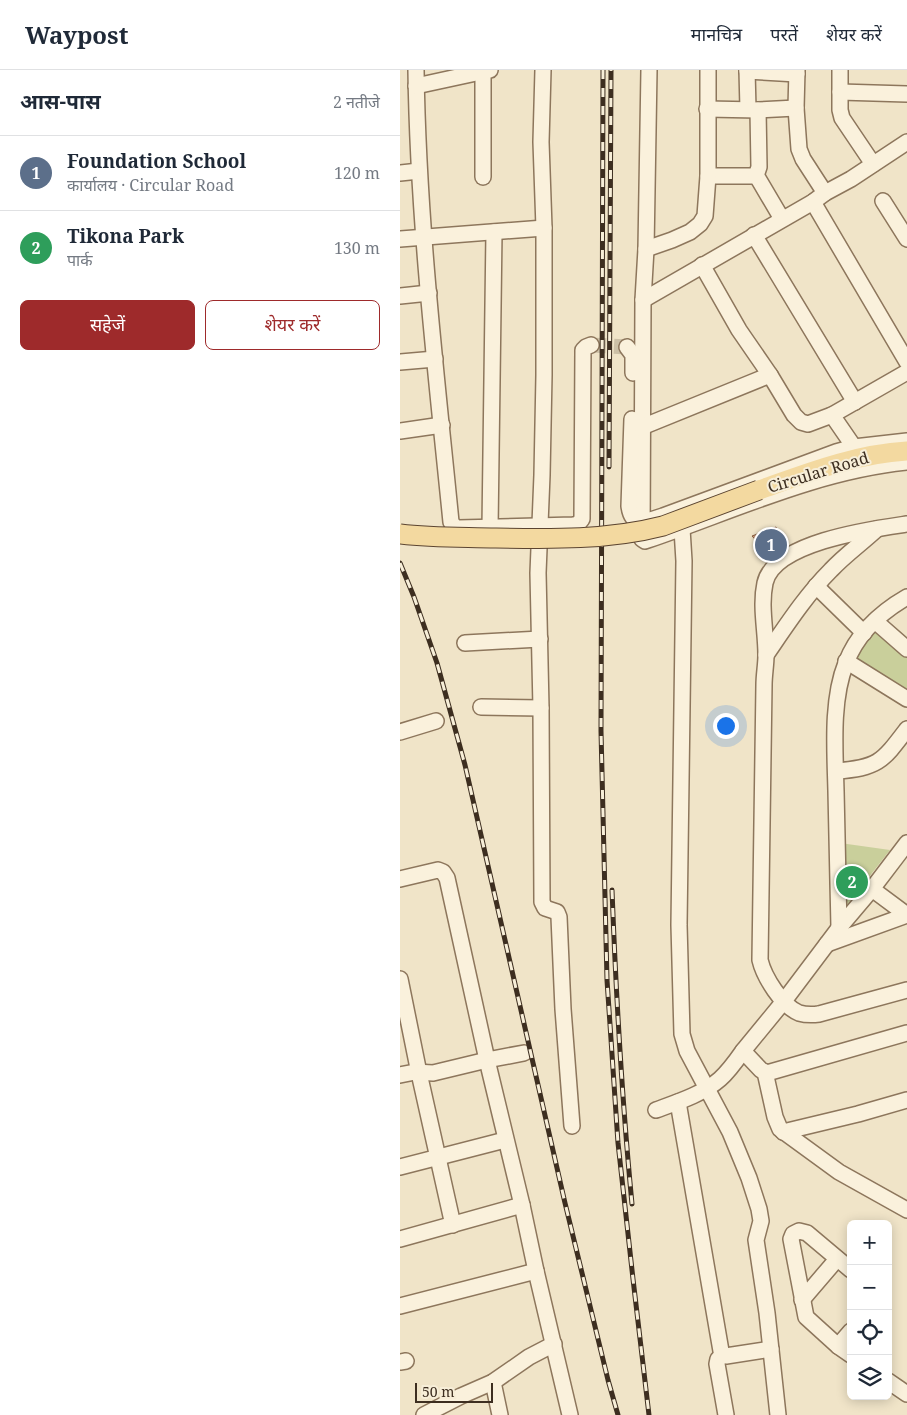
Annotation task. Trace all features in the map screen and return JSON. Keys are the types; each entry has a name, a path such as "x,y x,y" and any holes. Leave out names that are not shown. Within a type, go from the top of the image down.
{"main road":[{"name":"Circular Road","path":"400,534 455,537 589,538 648,530 840,462 907,450"}],"street":[{"path":"416,70 419,172 424,237 452,524 458,528 573,526 578,524 582,518 584,350 586,347 591,346"},
{"path":"543,70 541,142 544,228 543,402 538,573 542,902 545,908 557,912 559,916 563,1009 572,1126"},
{"path":"649,70 646,249 643,300 642,539 645,541 682,529 829,476 882,464 907,462"},
{"path":"646,249 690,232 700,224 705,216 708,176 708,70"},
{"path":"840,70 840,110 842,118 873,164"},
{"path":"416,86 486,71 483,177"},
{"path":"756,176 759,167 747,71 797,72 796,108 801,155 819,198 907,362"},
{"path":"840,92 906,96"},
{"path":"707,109 796,108"},
{"path":"643,300 851,179 907,142"},
{"path":"400,173 419,172"},
{"path":"708,176 756,176"},
{"path":"756,176 782,219"},
{"path":"883,201 907,239"},
{"path":"400,239 544,228"},
{"path":"490,528 494,232"},
{"path":"754,235 854,402"},
{"path":"702,265 739,330 801,422 808,424 832,415 907,372"},
{"path":"400,296 429,293"},
{"path":"627,347 633,355 629,506 634,520 642,522 663,516 836,452 854,447 907,441"},
{"path":"400,362 435,359"},
{"path":"642,427 770,375"},
{"path":"832,415 854,447"},
{"path":"400,431 442,425"},
{"path":"907,524 845,535 804,548 781,561 767,576 764,592 766,655 760,960 768,980 784,1001 800,1013 809,1015 819,1014 907,990"},
{"path":"766,655 798,608 816,586 878,528"},
{"path":"682,529 684,561 679,925 682,1034 684,1044 730,1132 759,1208 761,1221 756,1240 778,1415"},
{"path":"816,586 864,633"},
{"path":"839,928 836,770 838,693 846,661 857,641 892,605 907,597"},
{"path":"875,621 907,649"},
{"path":"465,643 540,639"},
{"path":"846,661 907,699"},
{"path":"481,707 541,708"},
{"path":"400,732 436,721"},
{"path":"836,770 861,768 878,762 907,729"},
{"path":"656,1110 678,1102 706,1088 726,1074 742,1051 784,1001 907,843"},
{"path":"400,879 438,870 443,872 447,878 505,1140 522,1205 570,1415"},
{"path":"872,889 907,915"},
{"path":"827,944 907,915"},
{"path":"400,979 453,1226"},
{"path":"742,1051 765,1072 782,1069 907,1033"},
{"path":"400,1075 413,1072 433,1073 487,1060 524,1054"},
{"path":"765,1072 775,1117 779,1128 783,1132 839,1172 907,1210"},
{"path":"783,1132 907,1100"},
{"path":"678,1102 720,1351 723,1355"},
{"path":"400,1167 505,1140"},
{"path":"400,1240 522,1205"},
{"path":"847,1267 807,1233 799,1231 793,1234 792,1239 804,1313 808,1321 847,1352"},
{"path":"802,1300 837,1259"},
{"path":"401,1302 536,1271"},
{"path":"838,1346 847,1336"},
{"path":"424,1415 493,1382 529,1357 554,1344"},
{"path":"726,1415 717,1364 718,1359 723,1355 771,1349"},
{"path":"493,1382 500,1415"},
{"path":"892,1384 907,1394"}],"green space":[{"path":"874,625 907,653 907,697 848,660"},
{"path":"840,843 890,850 840,914"}],"building":[{"path":"776,527 786,554 775,561 752,536"}],"tunnel":[{"path":"591,345 627,347"}],"railway":[{"path":"603,70 601,731 607,980 618,1143 649,1415"},
{"path":"609,467 611,70"},
{"path":"400,563 437,663 465,765 565,1203 618,1415"},
{"path":"612,890 615,969 632,1204"}],"place":[{"name":"Foundation School","path":"771,545"},
{"name":"Tikona Park","path":"852,882"}]}
